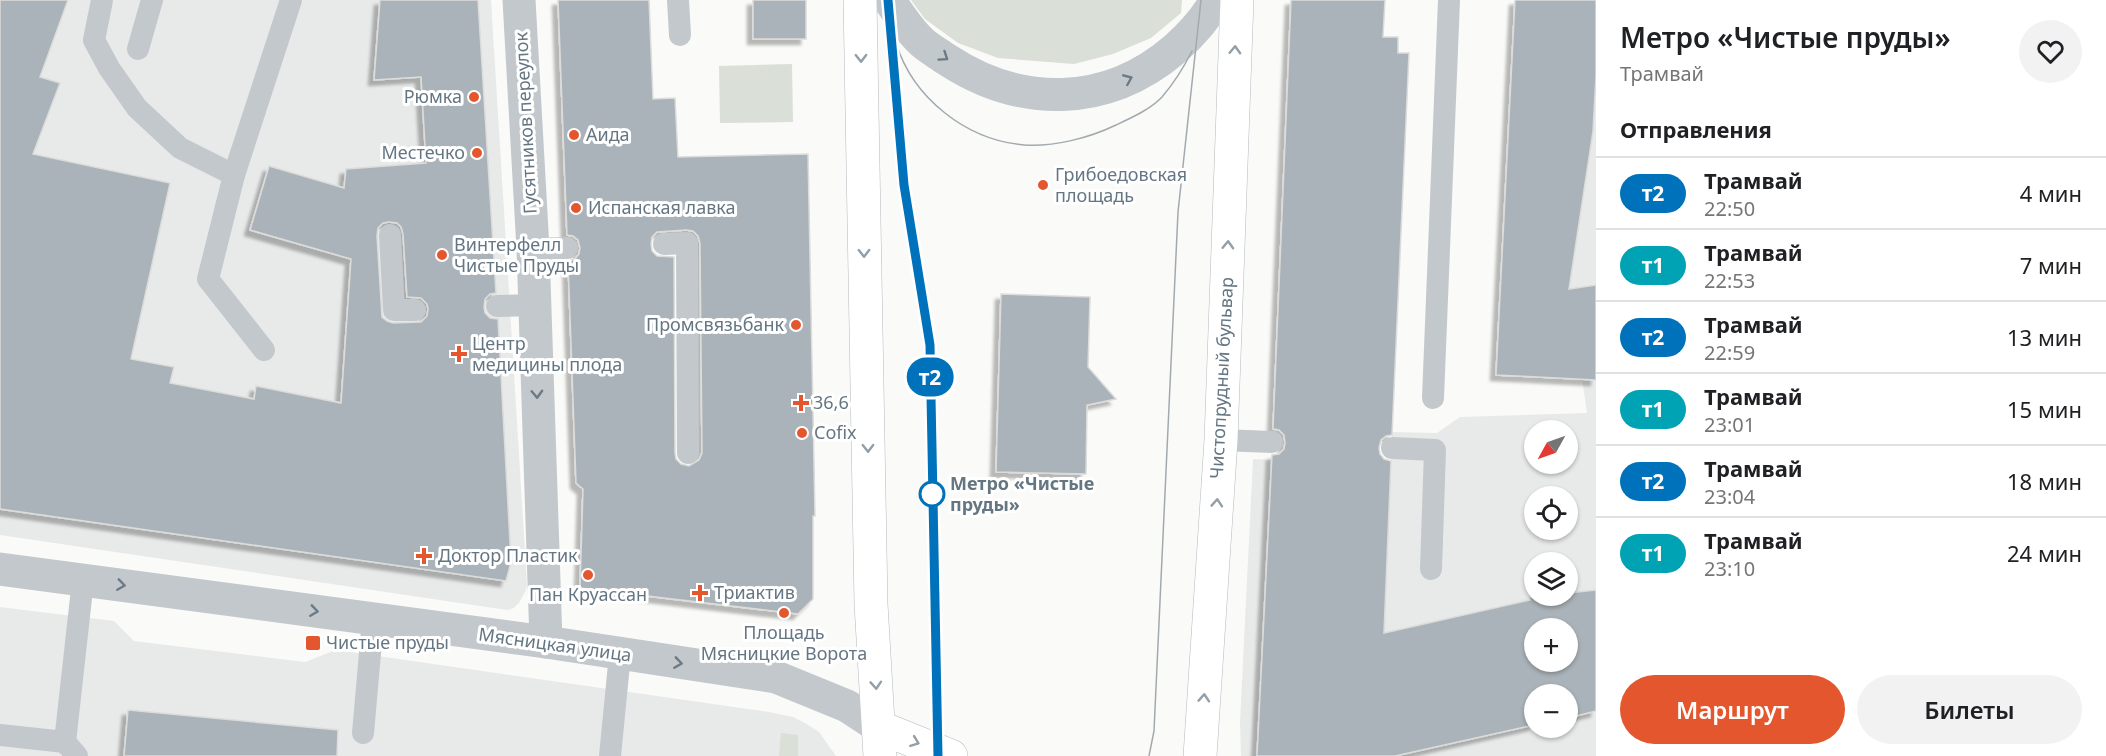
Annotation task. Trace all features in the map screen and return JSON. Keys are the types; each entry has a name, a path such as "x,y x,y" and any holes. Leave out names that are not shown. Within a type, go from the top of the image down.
{"main road":[{"path":"860,0 871,604 879,742"},
{"name":"Чистопрудный бульвар","path":"1200,756 1221,440 1237,0"},
{"name":"Мясницкая улица","path":"879,742 951,756"}],"street":[{"name":"Гусятников переулок","path":"519,0 532,249 546,642"},
{"path":"889,0 922,43 964,71 997,86 1033,93 1068,94 1108,87 1137,75 1164,58 1199,27 1216,0"},
{"name":"Мясницкая улица","path":"0,569 546,642 776,678 847,706 879,742"}],"lane":[{"path":"102,0 94,40 109,68 137,108 180,148 234,175"},
{"path":"138,49 152,0"},
{"path":"264,350 208,279 234,175 291,0"},
{"path":"678,0 680,35"},
{"path":"1433,398 1449,0"},
{"path":"390,235 394,310 416,310"},
{"path":"664,244 687,243 688,453"},
{"path":"532,249 567,248"},
{"path":"497,306 534,304"},
{"path":"1221,440 1272,442"},
{"path":"1392,448 1435,450 1431,569"},
{"path":"0,735 71,749 83,580"},
{"path":"363,733 373,619"},
{"path":"610,756 620,654"}],"shaded area":[{"path":"0,0 491,0 527,585 519,603 514,608 507,610 0,535"},
{"path":"911,0 1182,0 1181,13 1151,38 1113,54 1074,64 998,58 958,43 925,19"},
{"path":"792,64 793,122 720,123 719,66"},
{"path":"1596,75 1596,756 1241,756 1240,722 1253,459 1391,466 1392,432 1437,433 1460,417 1587,413 1569,289 1593,132"},
{"path":"0,607 114,621 134,641 305,662 336,650 769,712 793,717 819,732 836,756 0,756"},
{"path":"781,733 798,735 798,756 779,756"}],"building":[{"path":"0,0 68,0 40,77 60,83 33,154 170,183 131,359 174,367 170,383 254,399 256,386 341,403 351,259 250,230 269,166 344,188 346,169 426,163 421,77 374,80 380,0 478,0 496,293 490,294 485,299 484,307 485,313 490,318 498,319 511,562 506,581 0,509","holes":["383,223 397,223 403,234 407,297 421,298 427,304 427,316 421,322 393,323 382,317 378,228"]},
{"path":"558,0 649,0 653,99 675,98 678,157 808,154 815,516 813,516 813,599 798,614 580,588 583,489 576,483 568,261 575,259 580,248 578,240 567,235","holes":["693,231 700,243 702,453 699,460 689,466 681,464 676,459 675,453 674,257 657,256 652,251 651,244 652,237 657,232"]},
{"path":"753,0 806,0 806,39 753,39"},
{"path":"1291,0 1385,0 1383,37 1398,37 1398,53 1409,53 1392,435 1381,440 1379,448 1384,459 1391,461 1384,633 1524,601 1524,606 1578,606 1578,592 1596,590 1596,711 1578,716 1578,684 1524,684 1524,727 1395,756 1257,756 1272,455 1279,454 1284,449 1285,443 1284,435 1279,430 1273,429"},
{"path":"1515,0 1596,0 1593,131 1569,289 1596,285 1596,380 1496,375"},
{"path":"1001,294 1090,297 1088,367 1116,399 1087,405 1086,474 996,472"},
{"path":"128,710 338,730 337,756 124,756"}],"tram line":[{"path":"888,0 904,185 930,345 938,756"},
{"name":"т2","path":"888,0 904,185 930,345 938,756"},
{"path":"1149,756 1154,731 1178,212 1201,0"},
{"path":"896,43 915,81 945,113 982,135 1024,145 1047,145 1083,138 1106,130 1140,113 1162,97 1192,51"}],"place":[{"name":"Рюмка","path":"474,97"},
{"name":"Аида","path":"574,135"},
{"name":"Местечко","path":"477,153"},
{"name":"Грибоедовская площадь","path":"1043,185"},
{"name":"Испанская лавка","path":"576,208"},
{"name":"Винтерфелл Чистые Пруды","path":"442,255"},
{"name":"Промсвязьбанк","path":"796,325"},
{"name":"Центр медицины плода","path":"459,354"},
{"name":"36,6","path":"801,403"},
{"name":"Cofix","path":"802,433"},
{"name":"Метро «Чистые пруды»","path":"932,494"},
{"name":"Доктор Пластик","path":"424,556"},
{"name":"Пан Круассан","path":"588,575"},
{"name":"Триактив","path":"700,593"},
{"name":"Площадь Мясницкие Ворота","path":"784,613"},
{"name":"Чистые пруды","path":"313,643"}]}
